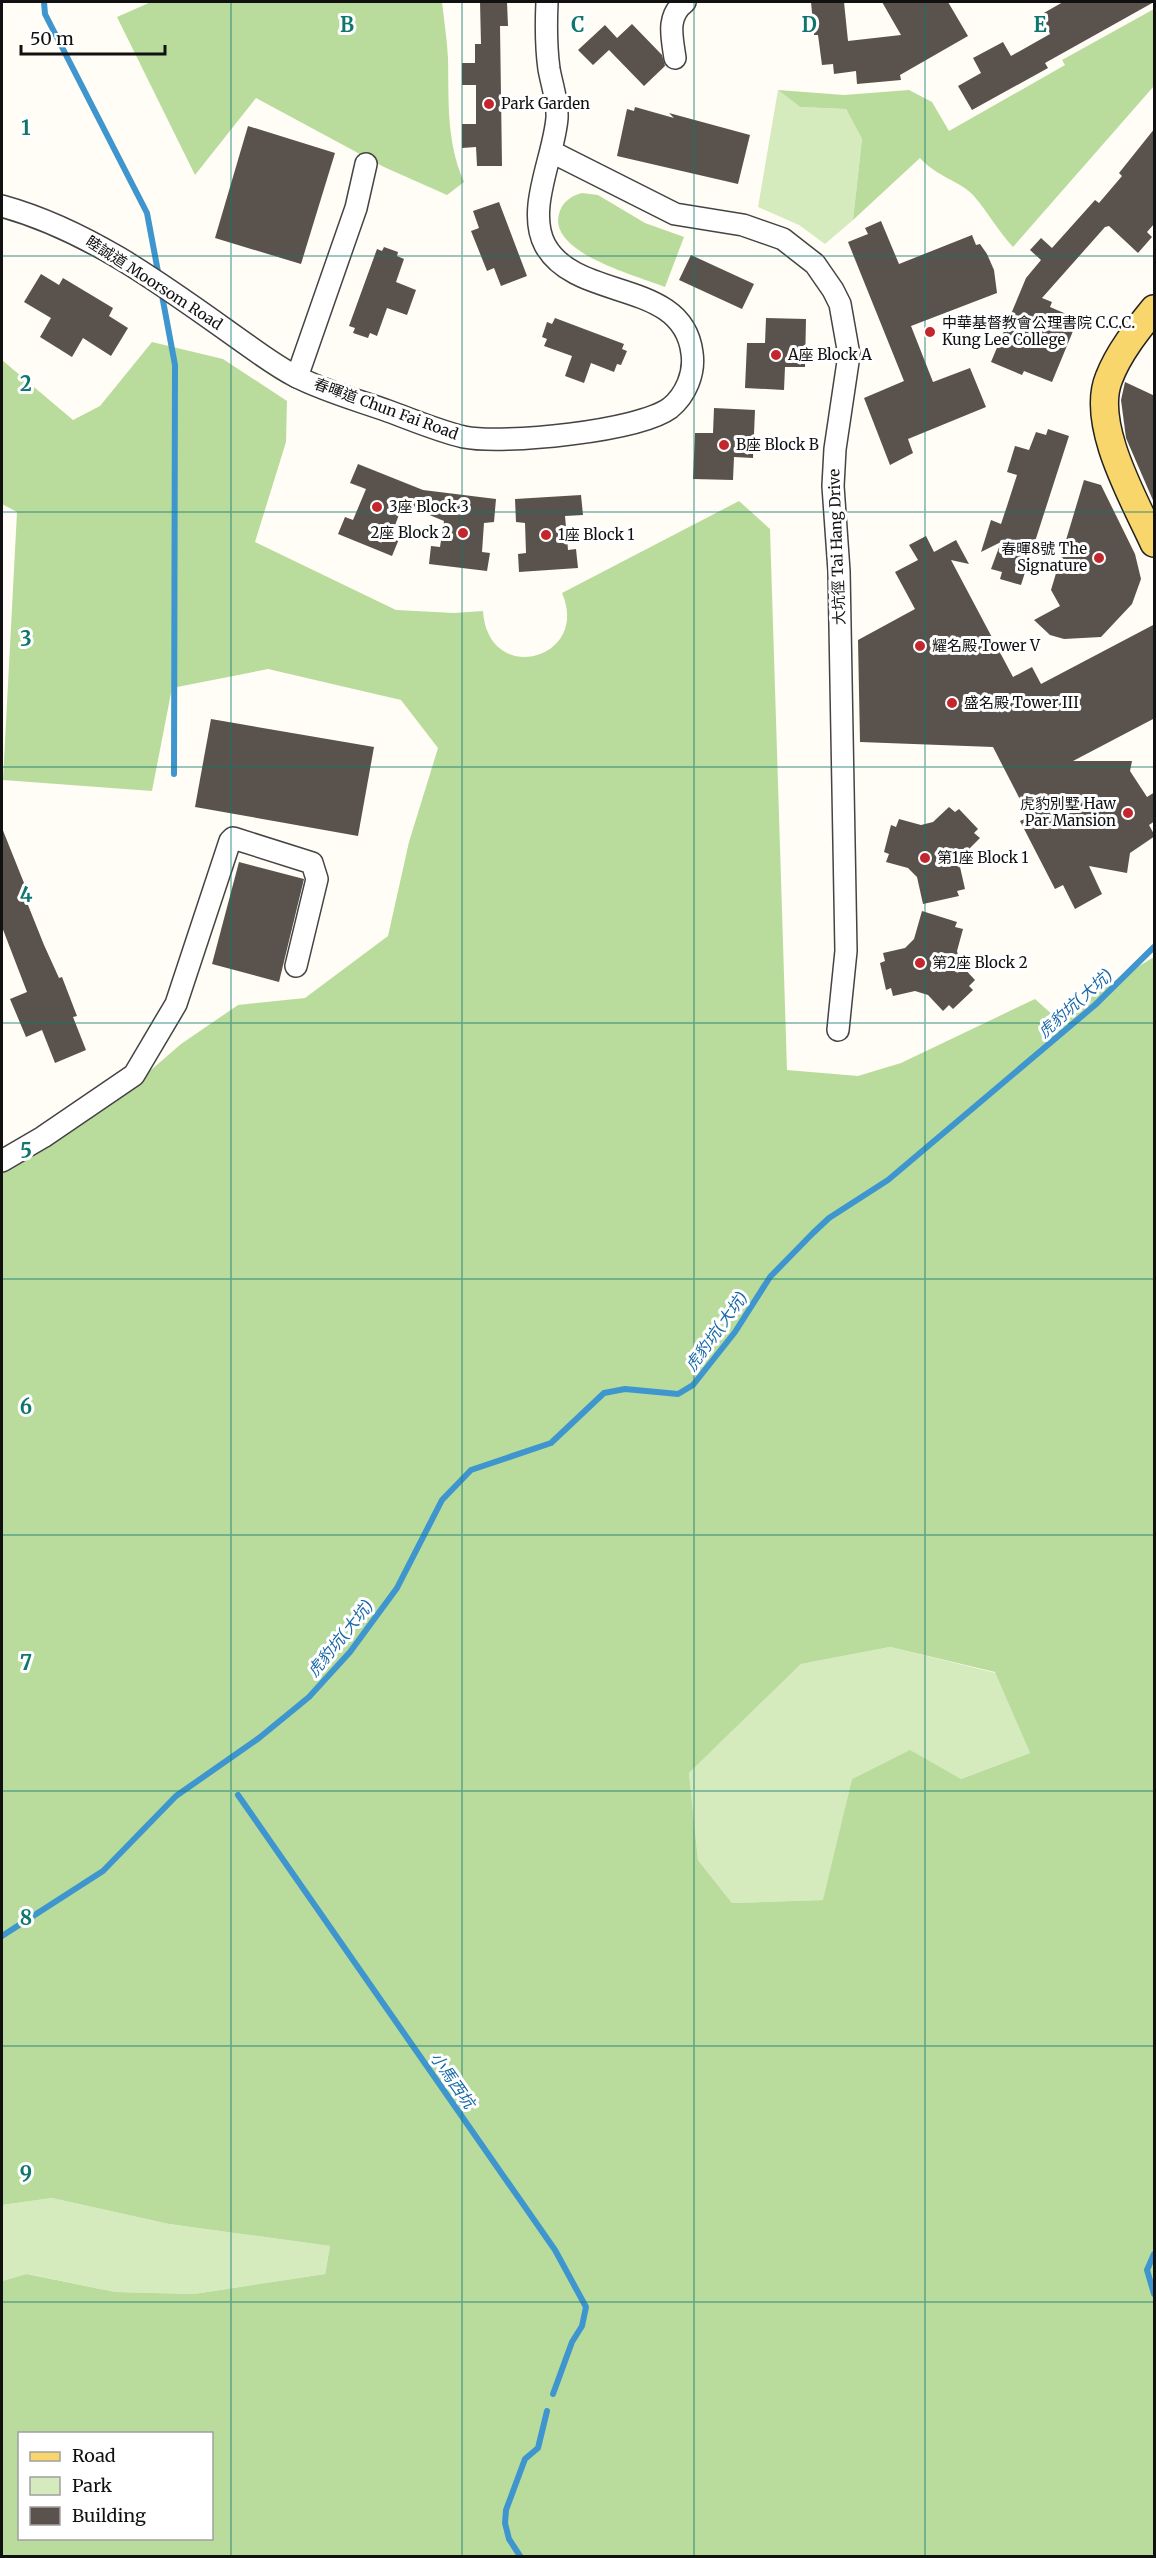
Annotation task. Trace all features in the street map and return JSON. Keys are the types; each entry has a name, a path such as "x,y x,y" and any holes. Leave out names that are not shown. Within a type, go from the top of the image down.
{"main road":[{"path":"1155,309 1120,355 1108,380 1105,412 1110,442 1155,543"}],"street":[{"path":"547,2 546,42 557,106 552,152"},
{"path":"675,58 671,26 675,12 685,2"},
{"name":"春暉道 Chun Fai Road","path":"366,164 356,208 297,377 443,431 488,440 545,437 634,422 658,415 676,402 689,383 693,360 690,340 680,322 656,304 570,269 546,247 539,232 537,216 552,152"},
{"name":"大坑徑 Tai Hang Drive","path":"552,152 669,212 688,218 743,225 783,239 815,264 840,304 849,355 835,449 833,486 839,571 846,951 838,1030"},
{"name":"睦誠道 Moorsom Road","path":"2,206 68,229 151,278 297,377"},
{"path":"2,1161 43,1137 134,1075 176,1004 230,841 233,838 312,862 317,879 297,966"}],"green space":[{"path":"151,2 442,2 448,51 451,136 464,182 447,195 384,167 256,98 195,175 117,17"},
{"path":"1154,9 1154,86 1013,247 968,190 934,170 920,158 853,220 862,139 846,109 800,107 778,90 844,95 909,90 932,102 949,131 1065,65 1062,60"},
{"path":"778,90 800,107 846,109 862,139 853,220 825,244 799,225 758,207"},
{"path":"582,193 598,195 645,223 684,237 665,287 598,261 567,240 559,228 559,214 562,206 568,200"},
{"path":"152,342 223,359 287,401 286,442 255,542 396,610 454,613 483,611 489,635 502,650 518,656 535,656 551,648 563,635 567,616 562,593 739,501 770,529 787,1070 858,1076 901,1063 1035,999 1055,1017 1154,957 1154,2556 2,2556 2,2281 27,2274 115,2292 194,2294 325,2274 330,2246 169,2224 52,2198 2,2205 2,1172 129,1089 181,1044 238,1005 305,998 388,936 409,842 438,748 401,700 268,669 172,688 152,791 3,780 17,512 2,504 2,360 73,420 100,406","holes":["890,1647 995,1672 1030,1753 961,1779 910,1750 852,1779 823,1900 732,1903 698,1860 689,1773 801,1664"]},
{"path":"890,1647 996,1673 1030,1753 961,1779 909,1751 852,1779 824,1900 732,1903 698,1860 689,1773 801,1664"},
{"path":"52,2198 169,2224 330,2246 325,2274 194,2294 115,2292 28,2274 2,2281 2,2205"}],"building":[{"name":"Park Garden","path":"480,2 507,2 508,26 500,26 502,166 477,166 476,147 462,148 462,124 476,124 476,85 462,85 462,63 475,63 475,44 481,44"},
{"path":"811,2 844,2 848,41 901,35 882,2 948,2 968,36 900,75 901,80 857,84 856,71 834,74 833,64 822,65 818,35 814,35"},
{"path":"1063,2 1154,2 1045,63 1048,68 972,110 958,86 981,73 973,58 1003,42 1011,56 1050,34 1042,14"},
{"path":"632,24 662,55 665,66 644,86 609,50 593,65 578,50 605,25 617,38"},
{"path":"635,107 674,118 669,113 750,135 738,184 617,156 627,109 634,111"},
{"path":"248,126 335,153 301,264 215,238"},
{"path":"1155,128 1155,223 1147,232 1152,237 1138,253 1109,226 1105,227 1042,298 1052,302 1050,307 1078,319 1052,382 1024,371 1022,375 991,362 1026,278 1041,260 1030,250 1041,238 1052,248 1095,200 1099,203 1122,176 1119,173"},
{"path":"499,202 527,276 501,286 494,268 487,271 471,231 479,228 473,211"},
{"path":"881,221 899,264 972,235 976,245 980,244 987,254 994,270 997,293 911,326 933,382 970,368 986,407 908,439 913,453 890,465 864,398 904,381 848,242 868,234 865,228"},
{"path":"384,247 398,252 397,256 404,259 396,282 416,290 407,315 387,308 377,336 370,333 368,338 353,333 355,328 349,326 377,249 382,251"},
{"path":"691,255 754,284 742,309 679,280"},
{"path":"41,274 59,285 63,278 113,308 109,316 128,328 111,356 83,338 72,357 40,337 51,318 24,302"},
{"path":"555,318 624,344 622,349 627,351 621,365 617,364 614,372 591,363 584,383 565,376 572,356 544,346 547,339 542,337 547,322 552,324"},
{"name":"A座 Block A","path":"766,318 806,319 805,367 785,367 784,390 745,388 747,343 765,343"},
{"path":"1125,382 1155,396 1155,505 1126,438 1121,400"},
{"name":"B座 Block B","path":"714,408 755,410 753,458 734,457 733,480 693,479 695,433 713,433"},
{"path":"1048,429 1069,436 1021,585 1000,579 1002,572 991,569 1001,542 981,552 991,520 1001,524 1017,475 1007,472 1015,446 1029,450 1036,432 1046,435"},
{"path":"358,464 423,490 496,499 494,522 484,523 482,552 490,553 487,571 429,564 431,546 440,547 444,521 403,504 391,536 399,539 392,556 338,534 345,517 353,520 366,489 350,483"},
{"name":"春暉8號 The Signature","path":"1084,480 1101,485 1135,554 1141,579 1132,604 1101,637 1064,639 1050,635 1034,620 1060,606 1051,590"},
{"name":"1座 Block 1","path":"581,495 583,515 565,516 568,550 576,549 578,568 519,572 518,554 526,553 525,523 516,522 515,499"},
{"path":"926,536 934,552 956,540 969,564 951,560 1013,677 1032,667 1041,684 1155,624 1155,718 1073,761 1132,761 1130,771 1147,797 1155,792 1155,821 1149,825 1155,836 1130,853 1127,873 1089,866 1102,894 1075,909 1063,885 1055,889 1020,821 1029,817 993,747 860,742 858,640 915,609 895,572 918,560 909,545"},
{"path":"211,719 374,747 358,836 195,807"},
{"name":"第1座 Block 1","path":"949,807 955,812 959,809 978,829 974,833 980,838 963,855 960,867 965,889 957,891 959,896 923,904 917,877 908,868 886,862 889,854 884,852 891,825 896,827 899,819 921,825 933,822"},
{"path":"2,828 26,888 22,890 59,978 62,977 77,1016 73,1017 86,1050 55,1063 42,1030 26,1037 10,999 27,992 2,927"},
{"path":"239,862 304,879 279,982 212,964"},
{"name":"第2座 Block 2","path":"922,911 957,922 955,927 963,929 957,951 960,964 975,980 969,986 973,990 953,1009 949,1005 943,1011 928,995 915,991 893,996 891,988 886,990 880,963 885,961 883,953 905,948 914,939"}],"waterway":[{"path":"44,2 45,14 147,213 159,277"},
{"path":"161,290 175,365 174,774"},
{"name":"虎豹坑(大坑)","path":"2,1936 103,1871 176,1796 259,1738 309,1697 350,1652 397,1588 442,1500 471,1470 551,1443 604,1393 625,1389 678,1394 693,1385 735,1332 770,1277 813,1233 829,1218 888,1180 1095,1005 1154,947"},
{"name":"小馬西坑","path":"238,1795 555,2250 586,2307 582,2326 572,2342 553,2394"},
{"path":"1154,2254 1147,2270 1154,2294"},
{"name":"小馬西坑","path":"520,2556 509,2539 505,2523 506,2510 525,2459 538,2448 547,2411"}],"place":[{"name":"Park Garden","path":"489,104"},
{"name":"中華基督教會公理書院 C.C.C. Kung Lee College","path":"930,332"},
{"name":"A座 Block A","path":"776,355"},
{"name":"B座 Block B","path":"724,445"},
{"name":"3座 Block 3","path":"377,507"},
{"name":"2座 Block 2","path":"463,533"},
{"name":"1座 Block 1","path":"546,535"},
{"name":"春暉8號 The Signature","path":"1099,558"},
{"name":"耀名殿 Tower V","path":"920,646"},
{"name":"盛名殿 Tower III","path":"952,703"},
{"name":"虎豹別墅 Haw Par Mansion","path":"1128,813"},
{"name":"第1座 Block 1","path":"925,858"},
{"name":"第2座 Block 2","path":"920,963"}]}
